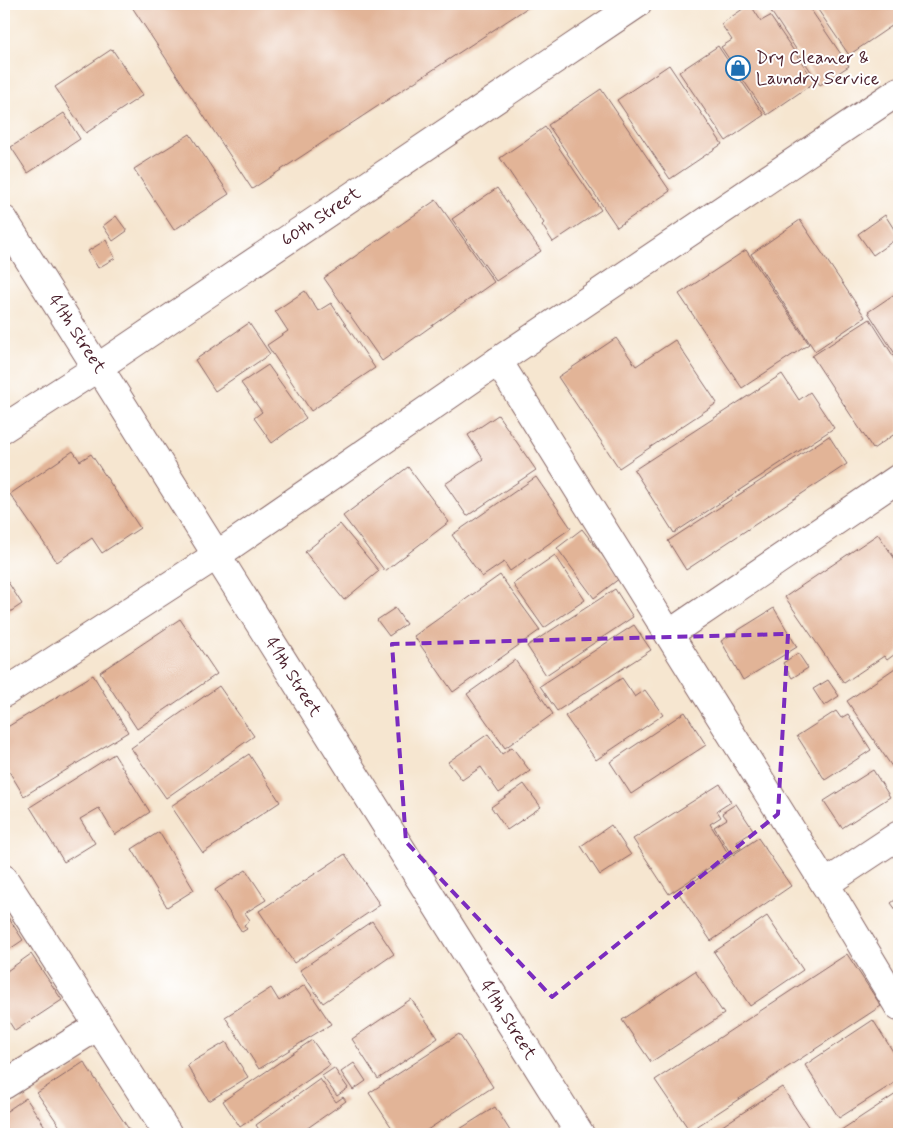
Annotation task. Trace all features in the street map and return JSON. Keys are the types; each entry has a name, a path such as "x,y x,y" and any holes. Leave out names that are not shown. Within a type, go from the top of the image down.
{"street":[{"name":"60th Street","path":"4,428 97,368 637,4"},
{"path":"4,693 217,555 498,361 899,91"},
{"name":"41th Street","path":"4,220 97,368 108,382 580,1134"},
{"path":"498,361 825,884 899,1007"},
{"path":"669,634 899,478"},
{"path":"825,884 899,835"},
{"path":"4,879 168,1134"},
{"path":"4,1085 98,1026"}],"highlighted area":[{"path":"788,634 778,814 552,997 406,842 392,644"}],"building":[{"path":"130,4 533,4 252,189"},
{"path":"750,4 761,21 770,16 815,82 767,115 721,47 732,40 721,24"},
{"path":"766,4 807,4 849,66 820,85"},
{"path":"814,4 899,4 899,21 849,55"},
{"path":"718,46 764,115 726,141 679,72"},
{"path":"112,49 143,95 86,133 55,87"},
{"path":"669,65 722,144 670,179 617,100"},
{"path":"601,89 670,191 617,227 548,125"},
{"path":"64,113 80,139 28,173 11,147"},
{"path":"545,127 601,210 553,242 542,225 544,223 500,158"},
{"path":"190,134 229,194 174,230 134,169"},
{"path":"497,188 541,251 496,281 452,219"},
{"path":"436,200 494,282 382,361 324,278"},
{"path":"885,215 899,237 873,255 858,234"},
{"path":"116,216 127,231 113,241 103,226"},
{"path":"800,220 865,317 815,351 751,254"},
{"path":"106,240 115,258 98,268 88,251"},
{"path":"746,250 809,344 742,388 679,294"},
{"path":"305,291 318,311 331,303 375,368 311,411 267,345 288,331 275,311"},
{"path":"899,291 899,360 868,312"},
{"path":"870,319 899,365 899,431 873,449 812,356"},
{"path":"249,323 270,354 215,391 195,360"},
{"path":"616,338 636,366 675,340 717,403 619,468 558,377"},
{"path":"268,365 306,418 272,443 254,418 262,412 241,383"},
{"path":"782,374 799,400 810,392 834,428 674,533 634,470"},
{"path":"498,415 536,470 467,516 445,484 483,459 468,435"},
{"path":"829,436 847,464 686,570 668,541"},
{"path":"73,451 80,461 91,454 140,528 102,553 92,538 57,562 10,494"},
{"path":"408,467 449,522 385,571 343,516"},
{"path":"536,477 571,528 510,571 504,562 482,577 452,535"},
{"path":"340,524 379,571 344,600 305,552"},
{"path":"582,529 620,578 594,598 557,548"},
{"path":"878,534 899,565 899,651 887,660 884,656 844,683 785,597"},
{"path":"555,555 585,600 544,628 513,584"},
{"path":"500,575 540,630 453,692 414,636"},
{"path":"4,576 22,604 4,616"},
{"path":"615,589 633,617 546,675 527,646"},
{"path":"395,608 406,624 389,636 377,620"},
{"path":"774,608 797,647 743,680 721,641"},
{"path":"180,619 217,674 137,729 100,672"},
{"path":"634,625 651,650 557,711 540,686"},
{"path":"798,653 808,668 792,678 783,663"},
{"path":"515,660 553,714 505,748 467,694"},
{"path":"899,663 899,768 895,771 847,701 898,666 897,664"},
{"path":"93,675 128,732 24,796 4,763 4,729"},
{"path":"622,678 635,697 645,690 663,715 596,760 565,716"},
{"path":"828,680 839,696 824,706 813,689"},
{"path":"219,686 254,736 166,798 131,748"},
{"path":"836,711 841,718 848,714 871,750 825,780 797,736"},
{"path":"685,712 706,745 631,794 610,762"},
{"path":"488,734 502,754 512,747 530,771 499,793 481,767 462,780 448,762"},
{"path":"114,754 150,812 115,835 99,808 80,819 95,843 64,862 30,807"},
{"path":"249,754 280,802 203,853 171,806"},
{"path":"873,770 890,797 842,828 824,801"},
{"path":"524,784 541,807 507,830 491,807"},
{"path":"720,784 731,802 717,811 721,817 710,824 729,855 669,894 633,839"},
{"path":"736,804 754,831 737,842 741,848 731,854 714,827 727,819 722,813"},
{"path":"611,825 631,855 600,875 581,846"},
{"path":"159,832 194,890 167,907 132,849"},
{"path":"758,838 791,886 711,941 678,892"},
{"path":"345,854 380,905 294,963 259,911"},
{"path":"246,870 266,900 245,913 250,920 244,925 247,929 242,932 215,890"},
{"path":"899,897 899,914 891,903"},
{"path":"4,911 23,940 4,953"},
{"path":"767,916 803,970 750,1006 714,952"},
{"path":"372,921 394,954 323,1003 300,970"},
{"path":"31,954 62,1000 15,1031 4,1014 4,973"},
{"path":"847,954 881,1006 690,1131 655,1080"},
{"path":"695,971 724,1014 651,1062 622,1020"},
{"path":"305,985 331,1024 259,1069 225,1017 271,988 279,1001"},
{"path":"411,999 438,1038 378,1079 352,1039"},
{"path":"873,1020 899,1061 899,1080 839,1118 805,1065"},
{"path":"459,1034 493,1087 421,1134 396,1134 369,1093"},
{"path":"312,1040 330,1065 240,1127 223,1101"},
{"path":"226,1042 248,1077 209,1101 187,1065"},
{"path":"84,1062 132,1134 65,1134 37,1093"},
{"path":"354,1063 366,1081 353,1090 341,1072"},
{"path":"334,1068 348,1088 337,1096 322,1076"},
{"path":"320,1079 336,1102 343,1097 346,1101 299,1134 262,1134 256,1125"},
{"path":"782,1087 813,1134 710,1134"},
{"path":"899,1092 899,1134 835,1134"},
{"path":"26,1098 50,1134 10,1134 4,1125 4,1113"},
{"path":"495,1107 512,1134 452,1134"}],"place":[{"name":"Dry Cleaner & Laundry Service","path":"738,68"}]}
